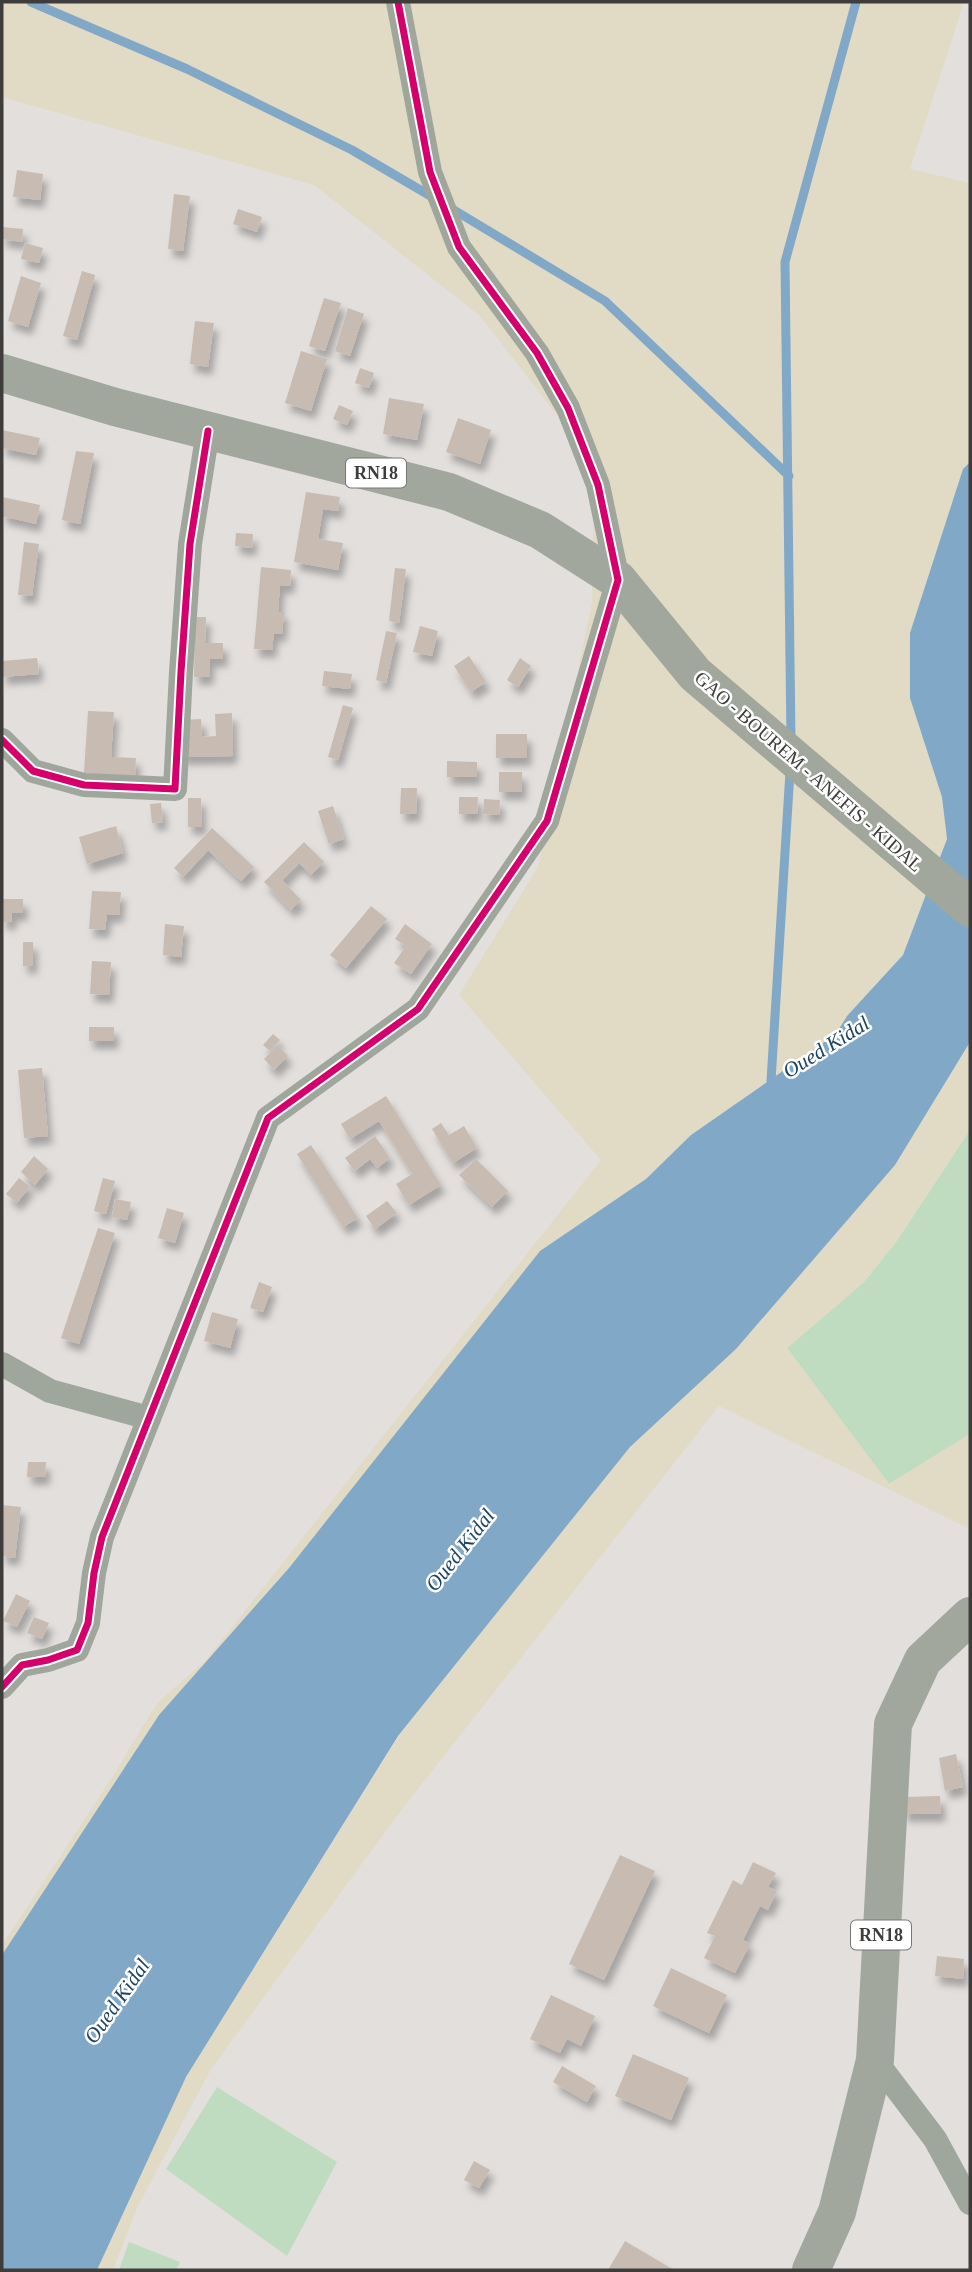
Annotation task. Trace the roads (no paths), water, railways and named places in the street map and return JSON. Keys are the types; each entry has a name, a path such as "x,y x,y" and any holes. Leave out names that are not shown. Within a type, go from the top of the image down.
{"main road":[{"name":"GAO - BOUREM - ANEFIS - KIDAL","path":"2,373 115,407 449,492 540,530 618,580 695,674 970,908"},
{"name":"RN18","path":"811,2270 837,2212 875,2060 893,1724 923,1660 970,1616"}],"street":[{"path":"2,1687 22,1665 77,1650 89,1623 94,1573 102,1537 268,1118 418,1009 547,821 618,580 598,485 568,408 537,353 459,247 430,172 398,2"},
{"path":"2,740 33,771 84,785 175,789 190,544 208,431"},
{"path":"6,1371 50,1391 149,1418"},
{"path":"875,2060 935,2139 970,2203"}],"water":[{"name":"Oued Kidal","path":"970,462 970,1042 895,1165 736,1349 630,1447 398,1736 186,2077 97,2270 2,2270 2,1955 159,1715 289,1568 540,1251 646,1179 691,1135 836,1034 847,1016 903,955 947,839 942,797 910,698 910,633 963,469"}],"waterway":[{"path":"31,2 187,69 352,150 434,198"},
{"path":"791,740 785,262 856,2"},
{"path":"449,207 605,301 789,476"},
{"name":"Oued Kidal","path":"771,1081 790,771"}]}
